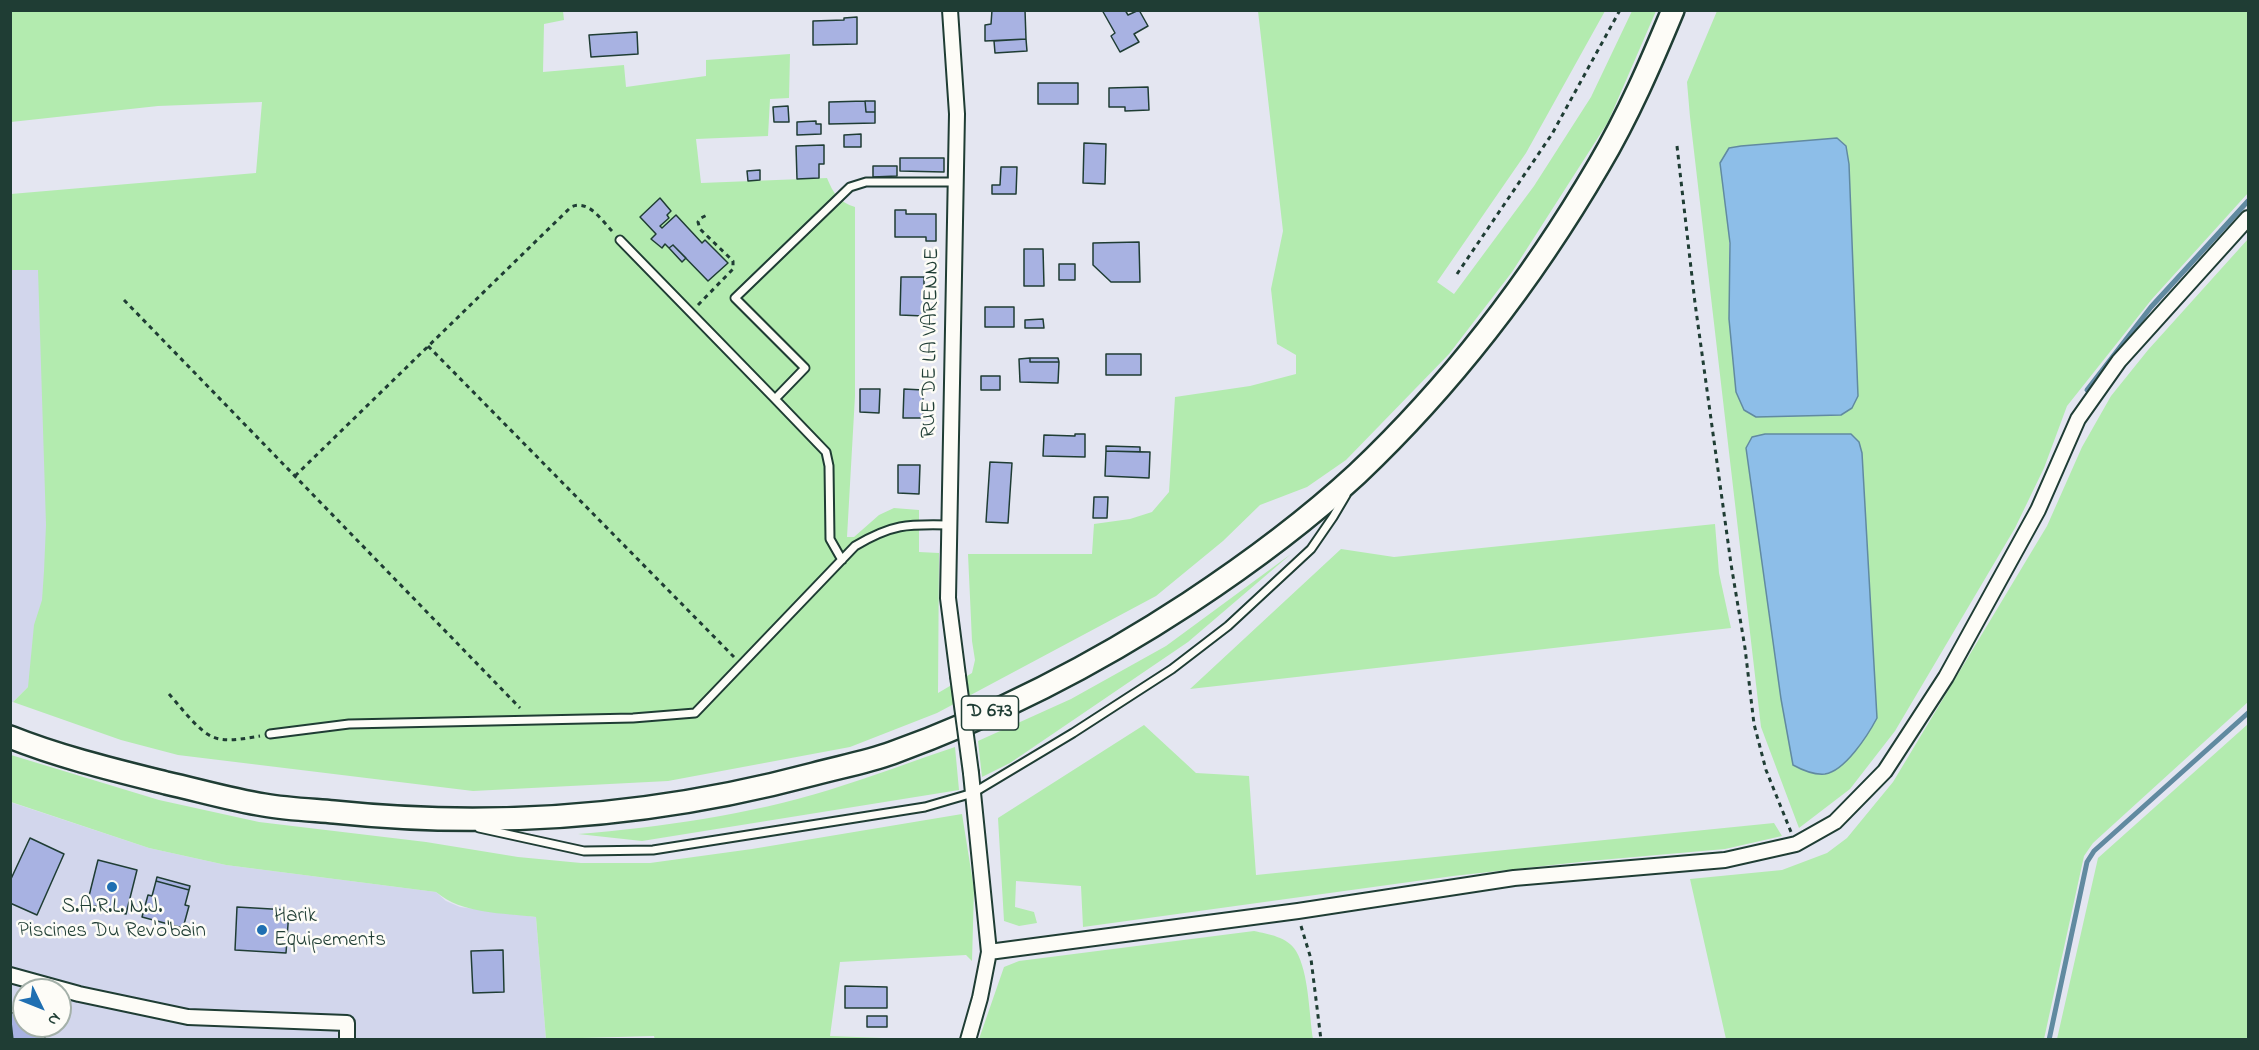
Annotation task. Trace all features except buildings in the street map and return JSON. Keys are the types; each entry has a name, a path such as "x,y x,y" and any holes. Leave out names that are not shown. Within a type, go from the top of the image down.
{"main road":[{"name":"D 673","path":"10,738 119,771 264,805 384,818 447,821 560,818 654,808 755,790 889,754 1031,696 1136,638 1244,566 1300,523 1358,473 1425,404 1527,278 1600,163 1649,66 1673,10"}],"street":[{"name":"RUE DE LA VARENNE","path":"950,10 957,114 948,598 973,793"},
{"path":"989,952 1298,911 1514,878 1725,860 1796,844 1835,822 1885,771 1946,677 2038,510 2078,419 2119,361 2248,218"},
{"path":"968,1040 980,998 989,952 973,793"},
{"path":"10,975 79,994 188,1017 347,1023 347,1040"}],"lane":[{"path":"775,399 805,368 735,298 850,187 866,182 956,182"},
{"path":"620,240 826,452 829,466 830,539 842,560"},
{"path":"447,821 584,850 653,850 925,807 973,793 1073,733 1172,669 1228,626 1311,549 1333,517 1358,473"},
{"path":"270,735 349,724 633,718 695,713 855,546 875,534 897,526 917,523 948,525"}],"path":[{"path":"1457,274 1552,134 1620,10"},
{"path":"1677,146 1695,303 1754,724 1767,770 1796,844"},
{"path":"295,476 571,207 579,204 587,206 620,240"},
{"path":"690,312 733,269 733,261 700,229 698,222 707,215"},
{"path":"124,300 522,710 526,721"},
{"path":"428,346 741,664"},
{"path":"169,694 193,721 212,737 229,740 270,735"},
{"path":"1298,911 1311,959 1321,1040"}],"shaded area":[{"path":"79,246 82,633 13,702 10,702 10,254"},
{"path":"10,802 149,848 226,865 436,892 446,901 460,907 536,917 546,1039 11,1039"}],"green space":[{"path":"10,11 563,11 564,20 544,24 543,72 624,65 626,87 706,76 706,60 790,54 789,98 770,99 768,136 696,139 701,183 827,178 837,196 855,207 855,396 847,537 854,537 879,515 894,508 919,510 919,552 939,553 938,693 972,673 975,660 968,554 1092,554 1094,524 1130,519 1152,512 1169,492 1175,397 1250,386 1296,374 1296,355 1277,344 1271,289 1283,231 1258,11 1605,11 1526,153 1437,282 1454,294 1534,186 1591,97 1632,11 1656,11 1608,122 1512,272 1449,354 1346,460 1307,487 1260,505 1223,541 1156,596 937,713 850,747 668,781 473,791 178,755 121,740 13,702 28,687 34,625 42,600 46,525 38,270 11,270 11,194 256,173 262,102 158,106 11,122"},
{"path":"1717,11 2248,11 2248,193 2152,299 2067,406 2044,468 2015,528 1895,731 1850,789 1799,828 1761,727 1687,82","holes":["1837,138 1846,146 1849,164 1858,396 1744,410 1736,392 1729,319 1729,148","1765,434 1851,434 1793,765 1781,699 1746,448 1752,437"]},
{"path":"2248,239 2248,702 2093,843 2084,856 2044,1039 1726,1039 1690,879 1782,870 1827,853 1847,838 1893,782 2047,526 2082,447 2111,396 2148,350"},
{"path":"1715,524 1719,573 1731,628 1190,689 1341,549 1394,557"},
{"path":"1291,554 1188,642 1010,763 982,777 978,741 1071,699 1166,646"},
{"path":"2248,724 2248,1039 2057,1039 2098,858"},
{"path":"1144,725 1196,773 1249,776 1256,875 1774,823 1782,836 1725,849 1453,876 1083,927 1081,886 1016,881 1015,907 1034,912 1037,923 1019,926 1004,921 998,818"},
{"path":"955,747 959,790 642,841 578,834 673,824 798,799"},
{"path":"11,755 159,800 259,822 426,842 518,857 581,863 650,863 752,849 962,814 974,889 972,961 966,955 840,962 830,1036 909,1039 655,1040 654,1036 546,1039 536,917 470,909 436,892 226,865 149,848 11,802"},
{"path":"1254,931 1283,939 1296,951 1304,971 1313,1039 979,1039 1004,967 1019,961"}],"water":[{"path":"1837,138 1846,146 1849,164 1858,396 1852,408 1841,415 1756,417 1744,410 1736,392 1729,319 1730,243 1720,163 1729,148"},
{"path":"1765,434 1851,434 1859,442 1862,453 1877,718 1848,759 1833,771 1825,774 1808,772 1793,765 1781,699 1746,448 1752,437"}],"waterway":[{"path":"2087,390 2151,307 2248,201"},
{"path":"2049,1040 2087,862 2094,851 2248,713"}],"place":[{"name":"S.A.R.L. N.J. Piscines Du Rev'o'bain","path":"112,887"},
{"name":"Harik Equipements","path":"262,930"}]}
